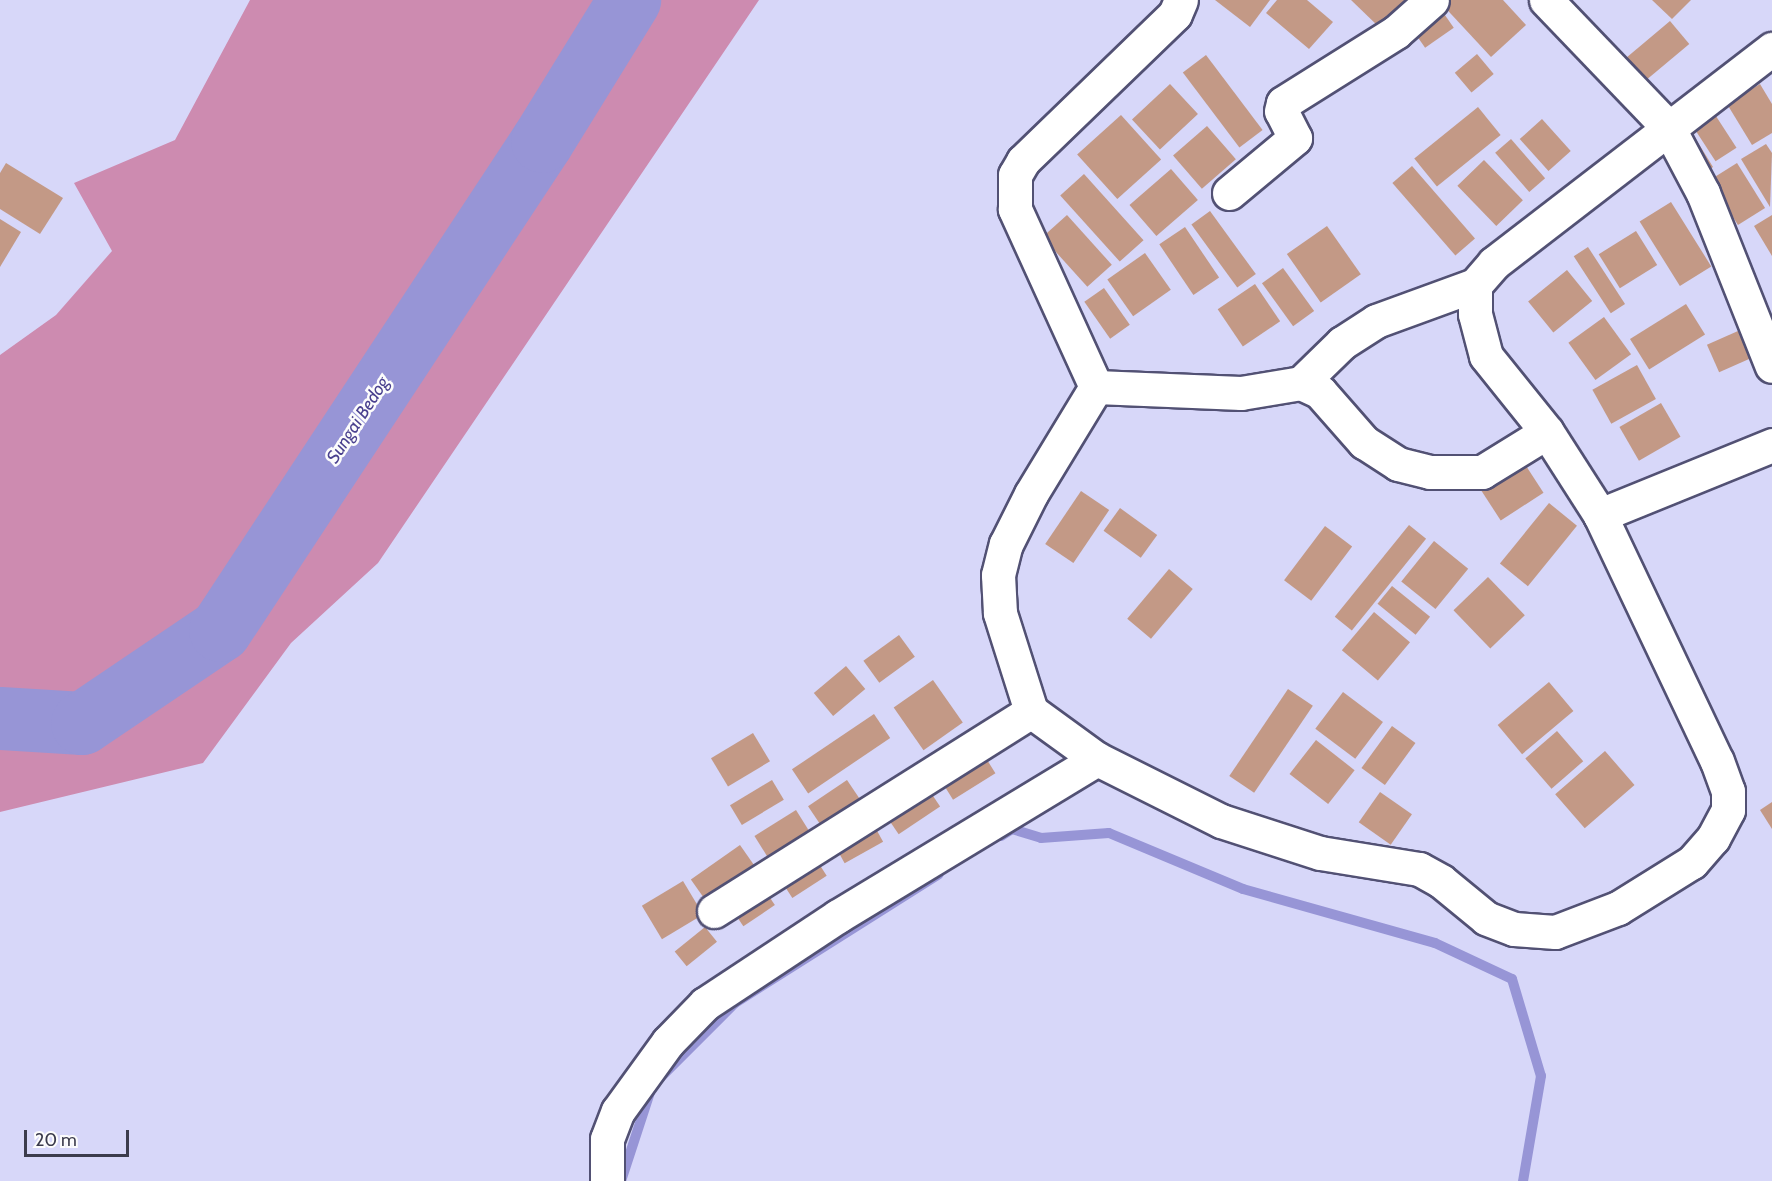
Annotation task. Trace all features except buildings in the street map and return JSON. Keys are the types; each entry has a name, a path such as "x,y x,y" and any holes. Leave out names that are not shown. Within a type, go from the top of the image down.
{"street":[{"path":"1096,387 1015,209 1015,176 1023,161 1167,22 1181,0"},
{"path":"1229,193 1295,138 1281,111 1283,103 1396,32 1432,0"},
{"path":"1546,0 1668,128 1703,193 1772,366"},
{"path":"1301,383 1342,343 1376,321 1475,285 1494,263 1772,49"},
{"path":"1096,387 1031,494 1006,544 998,575 1000,613 1031,711 1097,759 1221,821 1320,853 1419,869 1441,881 1486,918 1514,929 1555,932 1618,908 1692,862 1713,838 1728,810 1728,792 1600,515 1547,432 1486,356 1475,314 1475,285"},
{"path":"1096,387 1241,393 1301,383 1320,392 1364,442 1398,464 1430,472 1482,472 1547,432"},
{"path":"1600,515 1772,445"},
{"path":"714,911 1031,711"},
{"path":"607,1181 607,1139 618,1111 668,1042 705,1004 838,916 1097,759"}],"shaded area":[{"path":"250,0 759,0 378,563 291,643 203,763 0,812 0,355 56,315 112,251 74,183 175,140"}],"waterway":[{"name":"Sungai Bedog","path":"0,718 82,723 220,630 542,141 629,0"},
{"path":"1001,836 1012,829 1041,838 1109,833 1243,889 1435,943 1512,979 1541,1076 1523,1181"},
{"path":"621,1181 652,1086 735,1003 939,874"}]}
